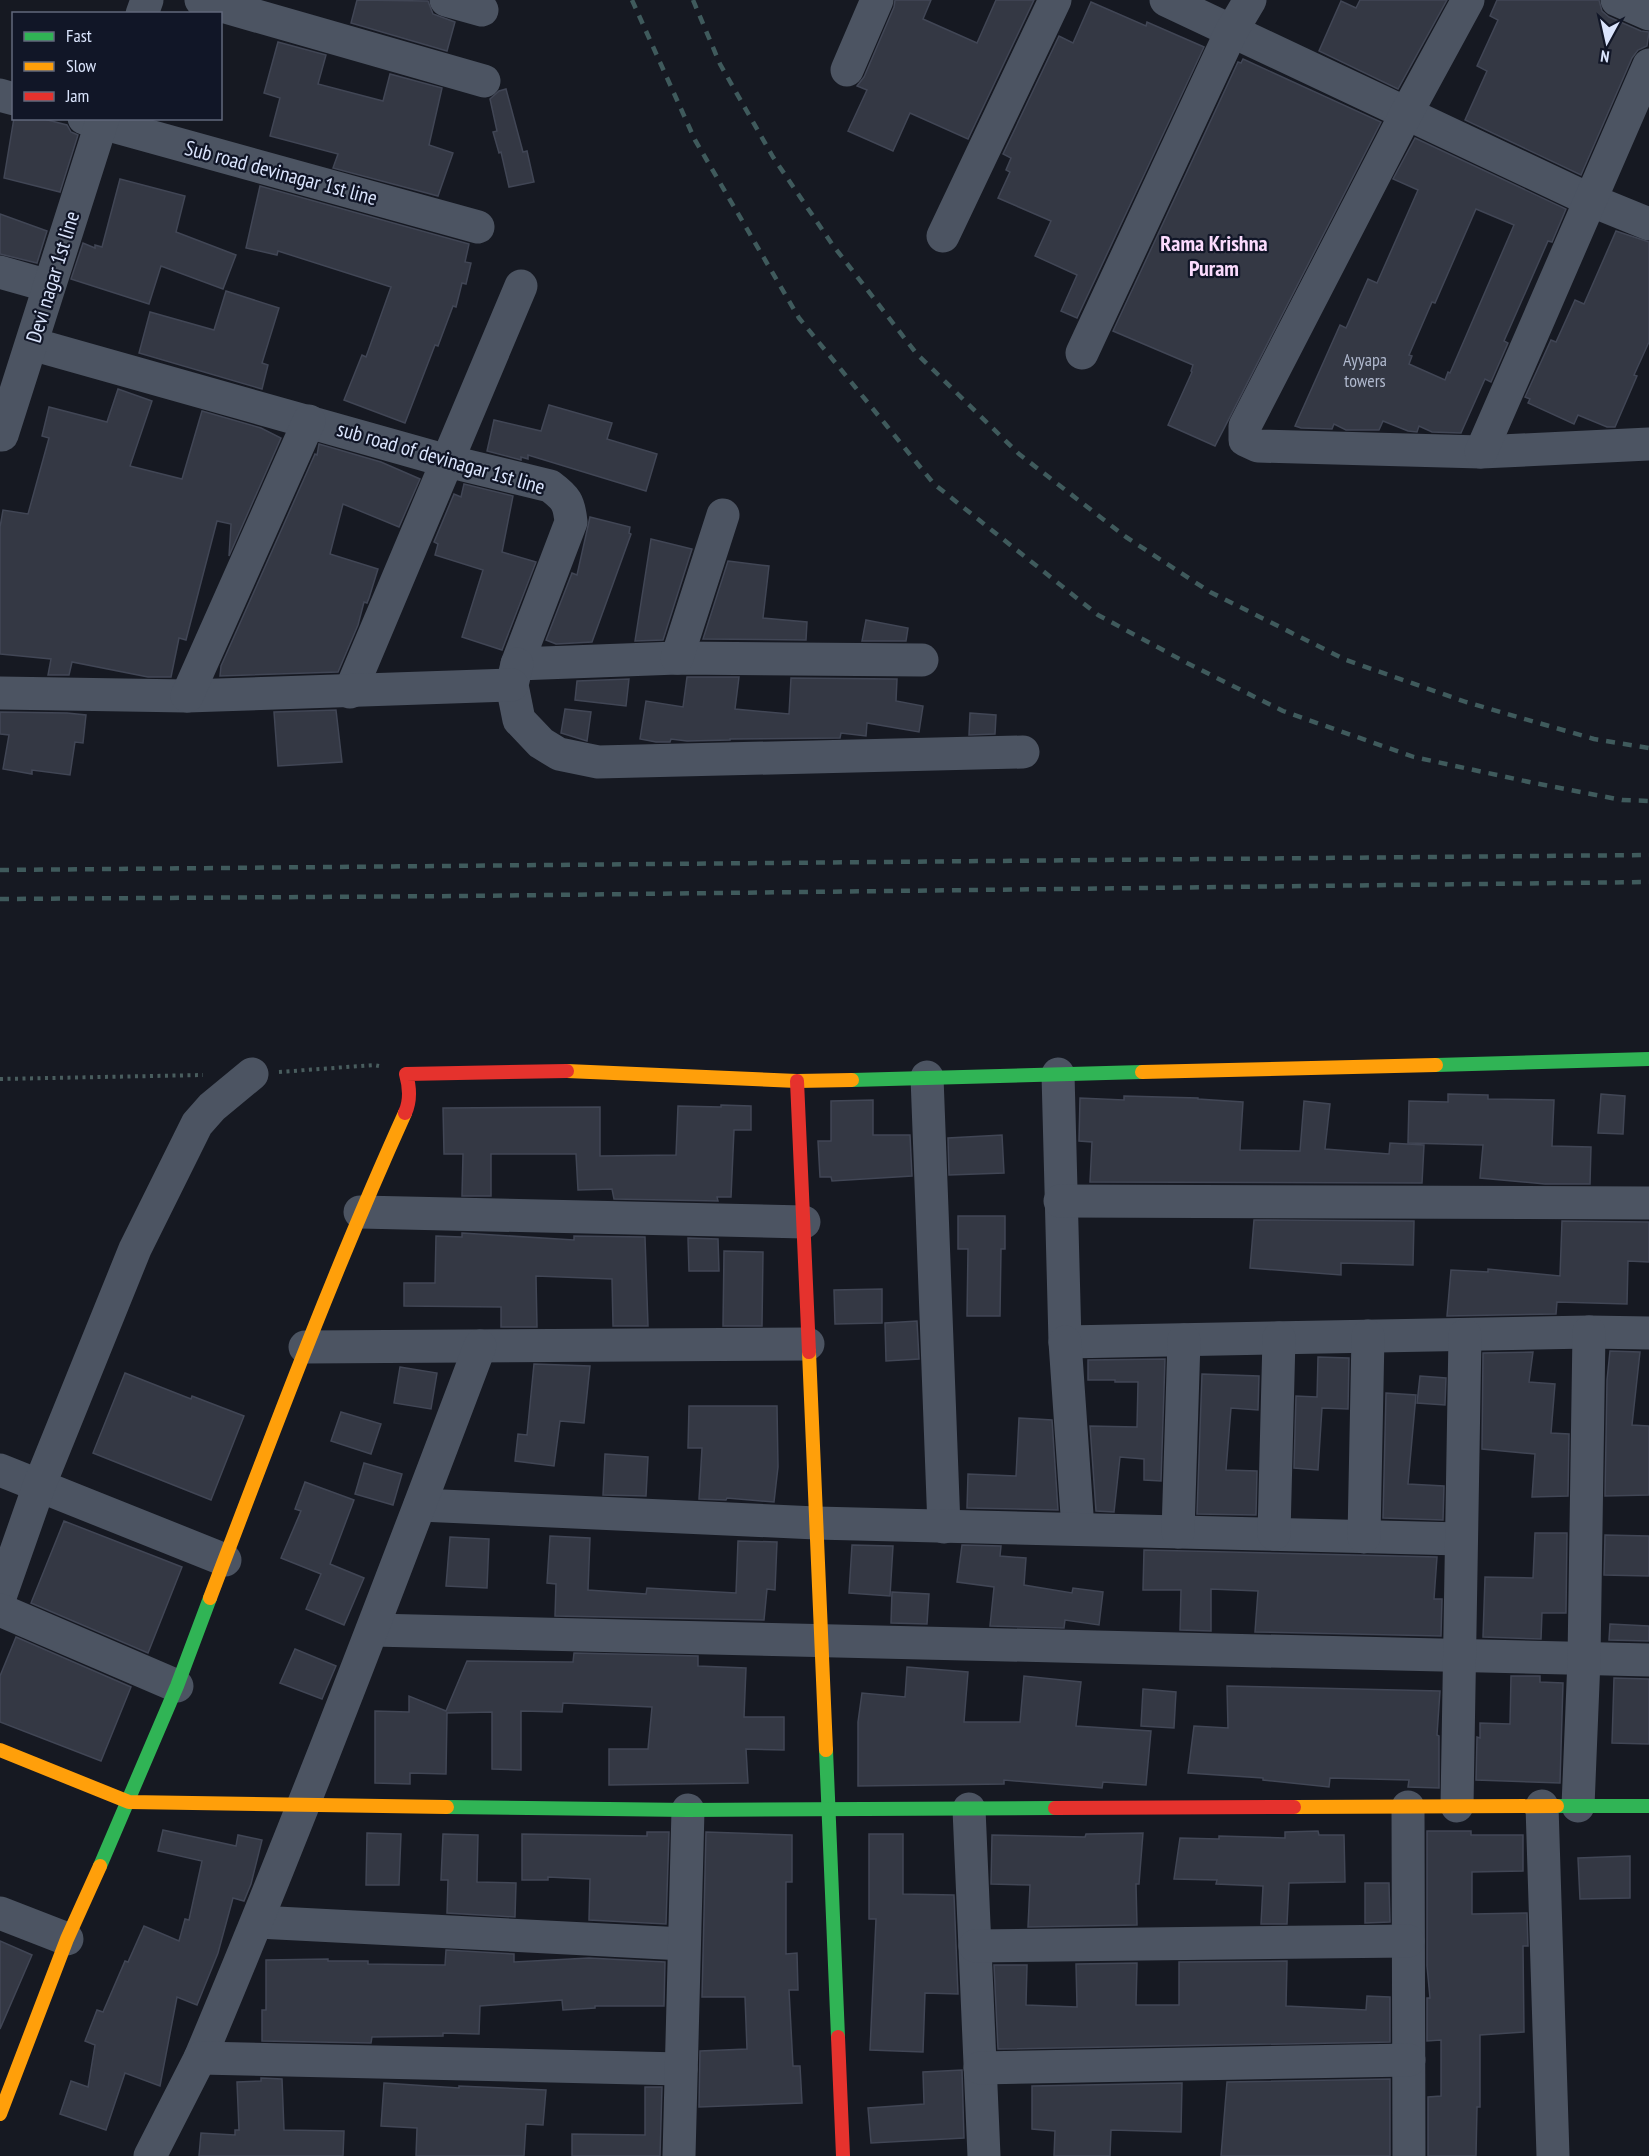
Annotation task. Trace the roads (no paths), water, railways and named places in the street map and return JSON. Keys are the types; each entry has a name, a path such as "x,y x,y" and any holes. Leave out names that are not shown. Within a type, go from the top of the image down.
{"street":[{"path":"201,0 484,81"},
{"path":"446,0 482,10"},
{"path":"847,70 877,0"},
{"path":"944,236 1055,0"},
{"path":"1166,0 1590,200 1649,224"},
{"path":"1082,353 1231,32 1250,0"},
{"path":"1468,0 1406,114 1245,426 1245,440 1258,446 1481,452 1649,444"},
{"path":"1617,0 1649,14"},
{"path":"1481,452 1649,64"},
{"name":"Sub road devinagar 1st line","path":"96,120 478,227"},
{"name":"Devi nagar 1st line","path":"1,435 32,344 96,120"},
{"path":"0,272 49,286"},
{"path":"350,692 521,286"},
{"name":"sub road of devinagar 1st line","path":"32,344 447,461 550,486 564,497 570,506 571,522 514,675"},
{"path":"187,696 309,421"},
{"path":"677,658 723,515"},
{"path":"0,693 187,696 350,692 677,658 922,660"},
{"path":"514,675 519,720 541,743 559,754 598,762 1023,752"},
{"path":"0,2114 9,2061 129,1802 177,1686 305,1347 360,1212 408,1106 410,1087 406,1074 579,1071 797,1081 1649,1059"},
{"path":"0,1597 39,1486 135,1249 197,1124 212,1107 252,1074"},
{"path":"1058,1074 1065,1342 1078,1529"},
{"path":"927,1077 944,1527"},
{"path":"797,1081 843,2156"},
{"path":"1060,1200 1649,1203"},
{"path":"360,1212 804,1222"},
{"path":"1065,1342 1589,1332 1649,1333"},
{"path":"1578,1806 1584,1659 1589,1332"},
{"path":"1457,1806 1464,1335"},
{"path":"1364,1537 1368,1336"},
{"path":"1274,1534 1279,1338"},
{"path":"1178,1532 1184,1340"},
{"path":"305,1347 808,1344"},
{"path":"150,2156 200,2058 258,1922 373,1630 480,1346"},
{"path":"0,1470 225,1560"},
{"path":"420,1505 816,1523 1461,1539"},
{"path":"0,1610 177,1686"},
{"path":"373,1630 1649,1660"},
{"path":"0,1750 129,1802 688,1810 1649,1806"},
{"path":"1542,1806 1553,2156"},
{"path":"1408,1807 1409,2156"},
{"path":"969,1809 984,2156"},
{"path":"679,2156 688,1810"},
{"path":"0,1913 67,1939"},
{"path":"258,1922 684,1944"},
{"path":"975,1946 1408,1941"},
{"path":"200,2058 681,2070"},
{"path":"980,2068 1409,2060"}],"railway":[{"path":"632,0 695,140 799,318 934,484 1098,615 1283,711 1414,757 1622,800 1649,801"},
{"path":"693,0 720,64 773,157 832,244 916,353 1019,454 1126,537 1210,592 1346,660 1466,702 1594,739 1649,748"},
{"path":"0,870 1649,855"},
{"path":"0,899 1649,882"}],"district":[{"name":"Rama Krishna Puram","path":"1214,256"}]}
